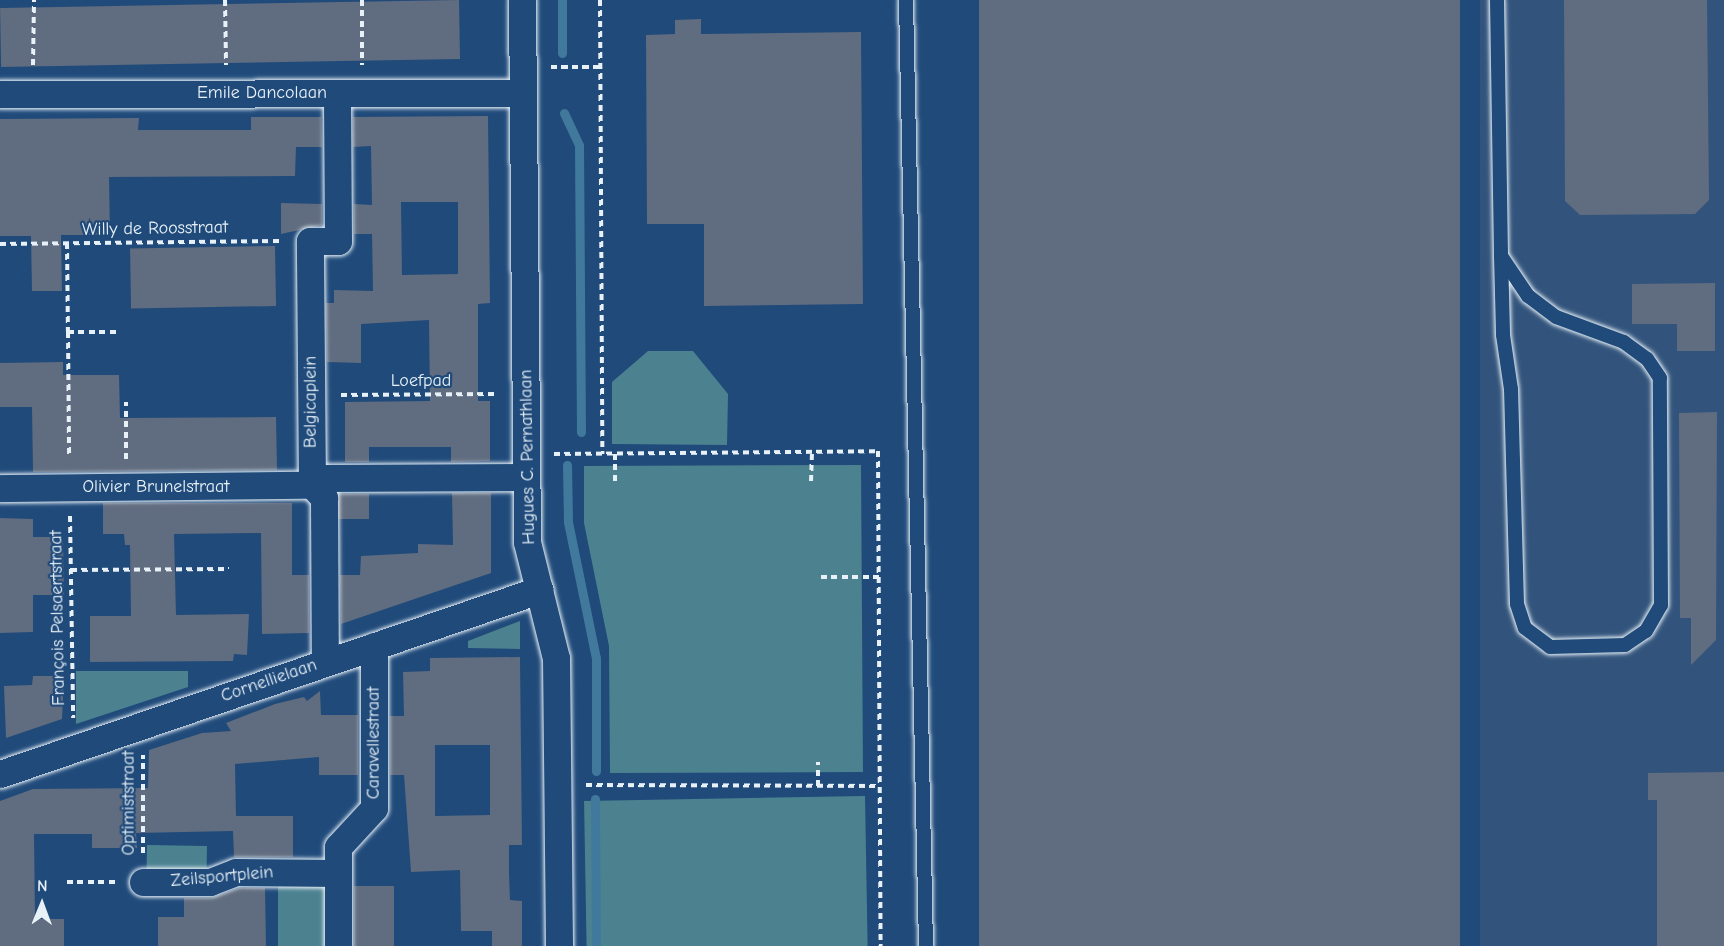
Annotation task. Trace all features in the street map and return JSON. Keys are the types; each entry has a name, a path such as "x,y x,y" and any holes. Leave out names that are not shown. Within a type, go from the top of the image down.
{"street":[{"name":"Hugues C. Pernathlaan","path":"522,0 527,542 556,658 559,946"},
{"path":"310,241 338,241 350,93"},
{"name":"Emile Dancolaan","path":"0,94 523,93"},
{"name":"Belgicaplein","path":"310,241 312,485"},
{"name":"Olivier Brunelstraat","path":"0,488 312,485 324,478 526,466"},
{"path":"312,485 324,498 325,662"},
{"name":"Cornellielaan","path":"0,774 539,590"},
{"name":"Caravellestraat","path":"338,867 338,847 374,808 374,646"},
{"path":"338,867 338,946"},
{"name":"Zeilsportplein","path":"143,882 210,882 236,872 338,867"}],"lane":[{"path":"906,0 926,946"},
{"path":"1497,0 1501,256 1517,604 1525,628 1550,647 1625,645 1646,632 1661,605 1660,378 1647,359 1624,342 1556,317 1528,296 1501,256"}],"path":[{"path":"32,93 34,0"},
{"path":"225,0 226,93"},
{"path":"350,93 362,0"},
{"path":"600,0 602,453"},
{"path":"523,66 600,67"},
{"name":"Willy de Roosstraat","path":"0,244 310,241"},
{"name":"François Pelsaertstraat","path":"67,243 73,749"},
{"path":"68,332 119,332"},
{"name":"Loefpad","path":"328,395 526,394"},
{"path":"126,402 126,488"},
{"path":"811,481 812,451"},
{"path":"526,466 602,453 878,451 881,946"},
{"path":"615,453 615,481"},
{"path":"71,570 229,569"},
{"path":"821,577 879,577"},
{"name":"Optimiststraat","path":"143,725 143,882"},
{"path":"818,762 818,786"},
{"path":"558,785 880,786"},
{"path":"67,882 143,882"}],"shaded area":[{"path":"1480,0 1724,0 1724,946 1480,946"}],"green space":[{"path":"648,351 693,351 728,394 727,445 612,444 612,382"},
{"path":"861,465 863,772 610,773 609,646 584,523 584,466"},
{"path":"520,621 520,649 468,648 468,641"},
{"path":"76,671 188,671 188,687 76,724"},
{"path":"865,796 868,946 587,946 584,801"},
{"path":"147,845 207,846 206,876 146,875"},
{"path":"278,881 329,881 329,946 278,946"}],"building":[{"path":"459,0 460,59 1,67 0,8"},
{"path":"979,0 1460,0 1460,946 979,946"},
{"path":"1564,0 1707,0 1709,200 1695,214 1580,215 1565,201"},
{"path":"701,19 701,34 861,32 863,304 704,306 704,224 647,224 646,35 675,34 675,20"},
{"path":"488,116 490,303 478,304 478,401 490,401 490,461 451,462 451,447 369,447 369,462 345,462 345,402 430,401 429,320 361,324 361,363 327,362 326,303 334,303 334,290 373,291 372,234 354,234 354,204 372,205 371,146 353,147 353,117","holes":["401,202 458,202 458,274 402,275"]},
{"path":"251,117 321,117 322,147 296,147 295,176 109,177 110,235 61,235 62,291 32,291 31,236 0,236 0,119 139,118 138,130 251,130"},
{"path":"281,203 322,204 322,225 281,234"},
{"path":"275,246 276,306 131,309 130,249"},
{"path":"1715,283 1715,351 1677,351 1677,324 1632,324 1632,284"},
{"path":"63,362 63,375 119,375 120,418 276,417 277,470 33,472 32,407 0,407 0,363"},
{"path":"1717,412 1716,640 1691,665 1691,618 1680,618 1679,413"},
{"path":"452,493 491,493 491,573 341,624 340,575 360,575 361,556 418,553 418,544 453,545"},
{"path":"338,494 369,494 369,519 338,519"},
{"path":"103,503 292,503 292,575 309,575 309,633 262,634 261,533 174,534 176,615 249,614 247,655 234,654 233,661 90,662 90,616 131,616 130,545 125,545 124,534 103,534"},
{"path":"0,518 33,519 33,537 63,537 64,595 33,595 33,632 0,633"},
{"path":"520,657 522,845 509,845 509,874 510,900 522,901 522,946 492,946 492,931 461,931 460,870 411,872 404,775 390,775 390,716 404,716 403,672 430,671 430,658","holes":["435,745 490,745 490,815 435,816"]},
{"path":"33,676 64,676 62,719 6,738 4,686 32,685"},
{"path":"320,691 321,715 358,715 358,775 319,775 319,757 235,764 236,816 293,816 293,857 234,857 233,831 136,833 137,848 92,848 92,834 34,834 35,919 64,919 64,946 0,946 0,801 33,789 148,788 149,750 202,733 231,731 226,723 275,704 304,697 307,701"},
{"path":"1724,772 1724,946 1657,946 1657,800 1648,800 1648,773"},
{"path":"354,886 394,886 394,946 354,946"},
{"path":"239,888 265,888 266,946 158,946 158,917 184,917 184,898 210,898"}],"waterway":[{"path":"562,0 562,53"},
{"path":"564,113 579,145 581,432"},
{"path":"567,465 568,522 596,658 596,771"},
{"path":"595,799 596,946"}]}
